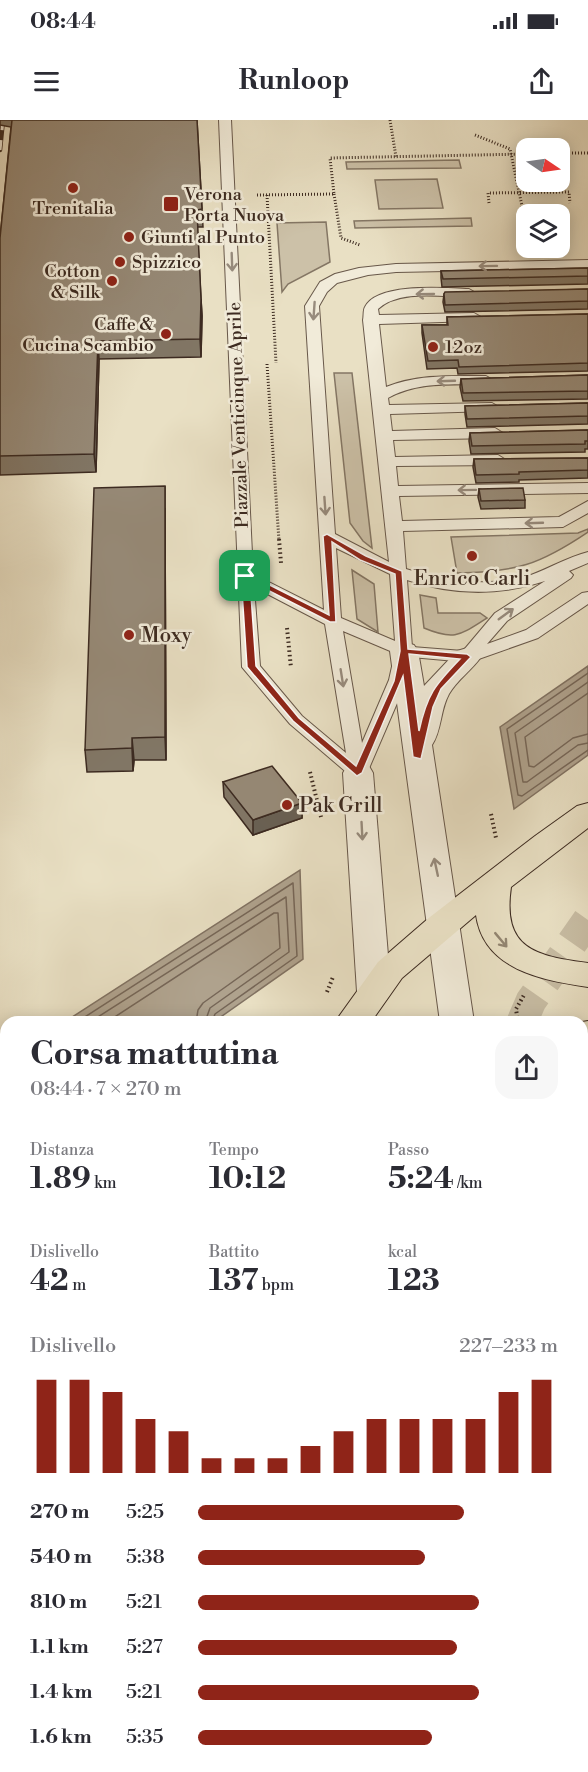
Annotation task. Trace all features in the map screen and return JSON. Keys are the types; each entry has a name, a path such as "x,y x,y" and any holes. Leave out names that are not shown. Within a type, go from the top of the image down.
{"main road":[{"path":"361,1016 375,1007 390,970 442,925 588,813"},
{"path":"495,885 490,907 492,930 500,941 526,960 562,972 588,975"}],"street":[{"path":"404,651 456,1016"},
{"path":"418,757 428,707 438,687 467,657"},
{"path":"357,773 375,1007"}],"lane":[{"name":"Piazzale Venticinque Aprile","path":"225,120 251,667 296,720 357,773"},
{"path":"357,773 333,621 312,306 326,285 349,275 396,268 588,264"},
{"path":"357,773 398,681 404,651 395,526 374,360 371,308 382,297 396,294 480,292"},
{"path":"370,320 484,317"},
{"path":"381,403 394,386 414,382 507,380"},
{"path":"381,403 508,407"},
{"path":"384,436 504,432"},
{"path":"387,462 515,460"},
{"path":"390,491 588,488"},
{"path":"395,526 563,522 588,506"},
{"path":"327,536 363,558 399,573 444,584 482,587 518,583 588,558"},
{"path":"467,657 501,617 588,558"},
{"path":"245,576 333,621 404,651 467,657 532,634 588,597"}],"path":[{"path":"390,120 396,157"},
{"path":"475,135 510,149 521,204"},
{"path":"570,153 588,153"},
{"path":"257,195 334,194 330,158 516,154"},
{"path":"255,186 258,206"},
{"path":"489,203 488,193 569,192 570,203"},
{"path":"267,195 276,363"},
{"path":"267,363 296,720 320,807"},
{"path":"490,814 498,847"},
{"path":"326,995 333,977 333,965"},
{"path":"517,1016 516,1009 528,989"}],"shaded area":[{"path":"459,160 461,168 347,169 346,162"},
{"path":"437,179 443,208 379,209 375,180"},
{"path":"471,218 472,226 355,228 354,221"},
{"path":"326,222 330,262 288,284 282,292 277,223"},
{"path":"334,373 352,373 372,548 363,541 350,523"},
{"path":"588,529 588,532 571,543 526,565 495,571 457,573 451,537 578,533"},
{"path":"352,570 374,584 378,632 357,619"},
{"path":"420,595 436,598 438,613 480,613 487,618 457,634 434,632 424,628"}],"water":[{"path":"588,666 588,755 514,809 500,727"},
{"path":"300,870 303,959 222,1016 74,1016"}],"building":[{"path":"12,120 197,120 202,209 197,210 201,299 200,339 98,341 94,454 0,456 0,238"},
{"path":"588,268 588,276 443,279 441,271"},
{"path":"588,289 588,301 445,305 444,294 445,292"},
{"path":"588,314 588,363 459,367 458,360 428,361 422,325 448,325 447,317"},
{"path":"588,375 588,391 463,393 461,379"},
{"path":"588,403 588,416 467,419 465,406"},
{"path":"588,430 588,441 585,441 585,444 472,446 470,433"},
{"path":"588,458 588,470 476,475 474,459"},
{"name":"Moxy","path":"165,486 165,737 132,738 132,748 85,750 94,488"},
{"path":"523,488 525,500 481,501 479,489"},
{"path":"272,766 302,803 253,820 223,782"}],"tunnel":[{"path":"525,1016 531,1001 588,920"}],"railway":[{"path":"0,150 3,120"}],"place":[{"name":"Trenitalia","path":"73,188"},
{"name":"Verona Porta Nuova","path":"171,204"},
{"name":"Giunti al Punto","path":"129,237"},
{"name":"Spizzico","path":"120,262"},
{"name":"Cotton & Silk","path":"112,281"},
{"name":"Caffe & Cucina Scambio","path":"166,334"},
{"name":"12oz","path":"433,347"},
{"name":"Enrico Carli","path":"472,556"},
{"name":"Moxy","path":"129,635"},
{"name":"Pak Grill","path":"287,805"}],"route":[{"path":"245,576 251,667 296,720 357,773 398,681 404,651 467,657 438,687 428,707 418,757 404,651 399,573 363,558 327,536 333,621 245,576"}]}
